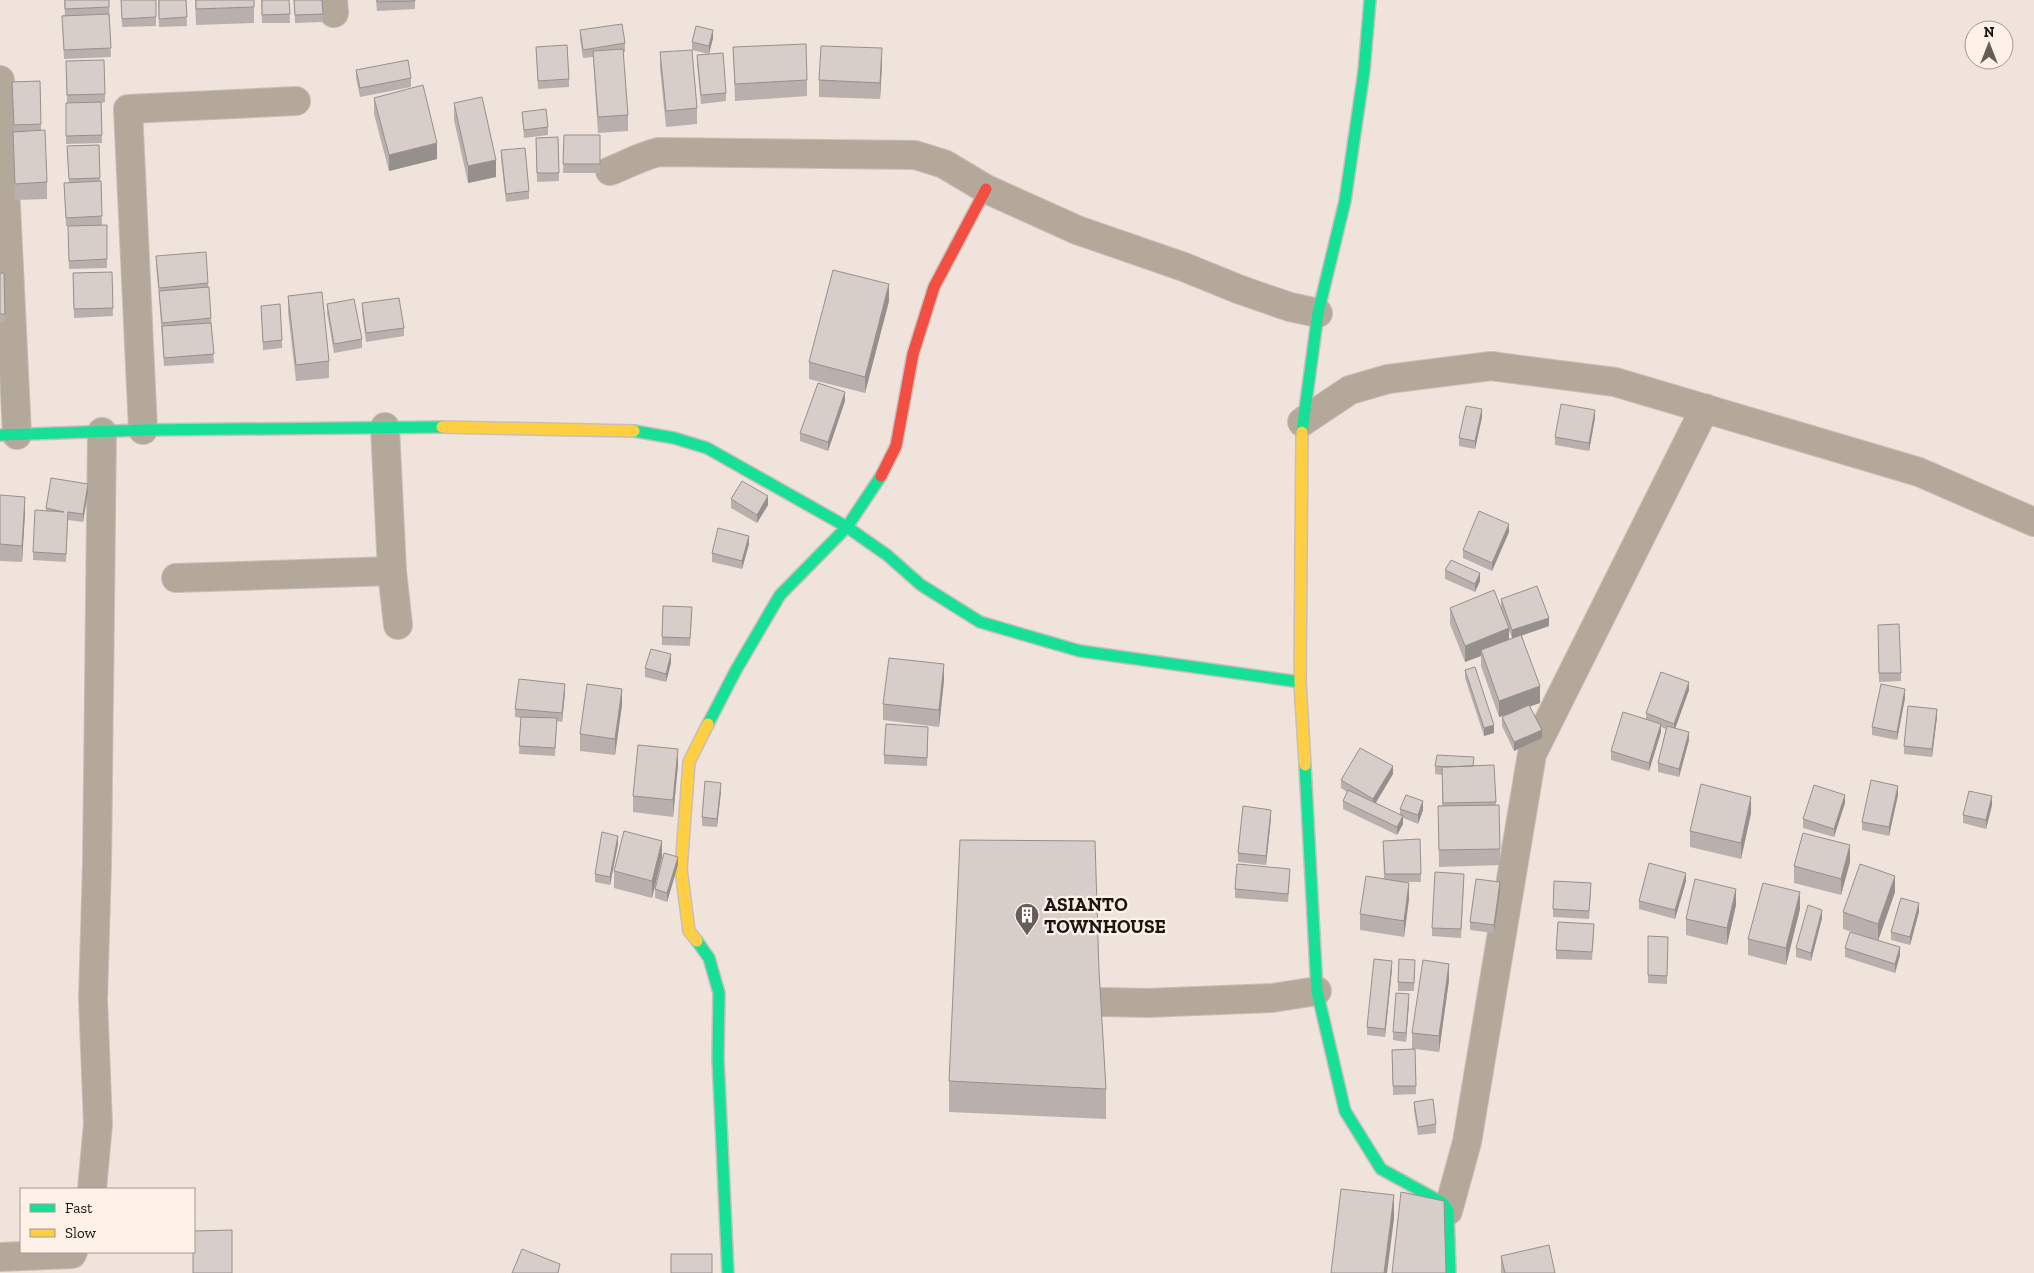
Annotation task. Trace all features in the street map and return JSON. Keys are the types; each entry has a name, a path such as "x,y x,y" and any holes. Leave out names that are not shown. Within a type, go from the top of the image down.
{"street":[{"path":"1370,0 1364,71 1345,201 1318,313 1302,422 1300,682 1317,991 1345,1111 1370,1153 1381,1169 1435,1197 1443,1203 1448,1211"},
{"path":"0,80 9,435 143,430 550,427 621,430 674,438 707,448 847,527 887,555 922,585 980,622 1080,651 1300,682"},
{"path":"143,430 128,109 296,100"},
{"path":"610,172 644,156 659,152 915,155 944,164 986,189 1077,230 1184,267 1290,307 1318,313"},
{"path":"728,1273 718,1059 719,993 709,958 689,931 681,869 689,762 736,670 780,595 847,527 876,484 896,446 913,354 934,287 986,189"},
{"path":"1302,422 1350,390 1388,379 1491,366 1615,382 1919,472 2034,522"},
{"path":"1450,1273 1448,1211 1467,1142 1532,754 1705,408"},
{"path":"385,427 392,571 398,625"},
{"path":"92,1188 98,1124 93,999 97,864 102,432"},
{"path":"176,578 392,571"},
{"path":"1103,1002 1147,1003 1272,998 1317,991"},
{"path":"0,1257 72,1253"}],"building":[{"path":"65,0 109,0 109,7 65,9"},
{"path":"121,0 156,0 156,17 122,19"},
{"path":"159,0 186,0 187,17 159,19"},
{"path":"196,0 254,0 254,7 196,9"},
{"path":"262,0 289,0 290,14 262,15"},
{"path":"294,0 322,0 323,14 295,15"},
{"path":"377,0 415,0 415,1 377,2"},
{"path":"109,14 111,48 64,50 62,16"},
{"path":"622,24 625,43 583,50 580,30"},
{"path":"696,26 713,30 709,46 692,42"},
{"path":"806,44 807,80 735,84 733,47"},
{"path":"567,45 569,79 538,81 536,47"},
{"path":"821,46 882,48 880,83 819,80"},
{"path":"623,49 628,115 598,117 593,51"},
{"path":"692,50 697,108 666,111 660,52"},
{"path":"723,53 726,93 701,95 697,55"},
{"path":"104,60 105,94 67,95 66,61"},
{"path":"408,60 411,78 360,88 356,70"},
{"path":"40,81 41,124 14,125 12,82"},
{"path":"423,85 437,143 389,155 374,98"},
{"path":"482,97 496,160 468,166 454,103"},
{"path":"101,102 102,135 66,136 66,103"},
{"path":"546,109 548,127 524,130 522,112"},
{"path":"45,130 47,182 15,184 13,132"},
{"path":"564,135 600,135 600,164 563,164"},
{"path":"558,137 559,173 537,173 536,138"},
{"path":"99,145 100,178 69,179 67,146"},
{"path":"525,148 529,191 506,194 501,150"},
{"path":"101,181 102,216 66,218 64,183"},
{"path":"107,225 107,259 69,261 68,226"},
{"path":"206,252 208,283 159,288 156,256"},
{"path":"833,270 889,284 865,377 809,362"},
{"path":"112,272 113,308 74,309 73,273"},
{"path":"0,273 4,273 5,314 0,314"},
{"path":"209,287 211,318 162,323 159,291"},
{"path":"322,292 329,361 296,365 288,296"},
{"path":"399,298 404,328 366,333 362,303"},
{"path":"354,299 362,339 334,344 327,304"},
{"path":"280,304 282,340 263,342 261,306"},
{"path":"211,323 214,354 164,358 162,326"},
{"path":"818,383 845,392 828,442 800,433"},
{"path":"1561,404 1595,410 1589,443 1555,437"},
{"path":"1466,406 1482,409 1475,441 1459,438"},
{"path":"51,478 88,484 83,514 68,512 66,554 33,552 35,510 64,512 46,508"},
{"path":"742,481 768,496 757,515 731,499"},
{"path":"0,495 25,497 22,546 0,544"},
{"path":"1479,511 1509,524 1492,563 1463,550"},
{"path":"718,528 749,536 742,561 712,553"},
{"path":"1451,560 1480,573 1475,584 1445,570"},
{"path":"1537,586 1549,618 1512,630 1501,599"},
{"path":"1494,590 1509,628 1465,646 1450,608"},
{"path":"663,606 692,607 690,638 662,637"},
{"path":"1899,624 1901,673 1879,673 1878,625"},
{"path":"1521,635 1540,686 1499,701 1481,650"},
{"path":"651,649 671,654 666,674 645,668"},
{"path":"889,658 944,664 939,710 883,704"},
{"path":"1475,667 1494,725 1484,728 1465,670"},
{"path":"1661,672 1689,682 1674,724 1646,713"},
{"path":"519,679 565,684 562,713 515,709"},
{"path":"587,684 622,689 615,739 580,734"},
{"path":"1881,684 1905,689 1897,732 1872,727"},
{"path":"1529,705 1542,730 1514,742 1502,717"},
{"path":"1908,706 1937,709 1932,749 1904,746"},
{"path":"1623,712 1661,724 1649,763 1611,751"},
{"path":"521,717 557,718 555,748 519,746"},
{"path":"886,724 928,727 927,758 884,755"},
{"path":"1667,726 1689,732 1679,769 1658,763"},
{"path":"638,745 678,749 673,800 633,796"},
{"path":"1360,748 1393,766 1373,799 1341,780"},
{"path":"1437,755 1474,757 1473,766 1435,766"},
{"path":"1494,765 1496,802 1443,803 1442,767"},
{"path":"1871,780 1898,786 1889,827 1862,822"},
{"path":"705,781 721,783 717,819 702,817"},
{"path":"1701,784 1751,797 1741,843 1690,831"},
{"path":"1814,785 1845,795 1834,829 1803,819"},
{"path":"1348,790 1403,816 1397,827 1343,801"},
{"path":"1969,791 1992,796 1986,820 1963,815"},
{"path":"1406,795 1423,801 1418,815 1400,809"},
{"path":"1499,805 1500,849 1439,850 1438,806"},
{"path":"1243,806 1271,810 1266,856 1238,853"},
{"path":"624,831 662,841 652,881 614,871"},
{"path":"602,832 618,836 610,877 595,874"},
{"path":"1803,833 1850,845 1841,879 1794,866"},
{"path":"1420,839 1421,874 1385,874 1383,841"},
{"name":"ASIANTO TOWNHOUSE","path":"960,840 1095,841 1099,971 1106,1089 949,1081"},
{"path":"664,853 678,857 667,893 655,889"},
{"path":"1649,863 1686,873 1675,910 1639,901"},
{"path":"1237,864 1290,869 1288,894 1235,889"},
{"path":"1860,864 1895,876 1878,924 1843,912"},
{"path":"1435,872 1464,874 1461,929 1432,928"},
{"path":"1366,876 1409,883 1404,921 1360,914"},
{"path":"1476,879 1500,882 1494,925 1470,922"},
{"path":"1695,879 1736,889 1727,928 1686,919"},
{"path":"1554,881 1591,883 1589,911 1553,909"},
{"path":"1763,883 1800,892 1786,948 1748,939"},
{"path":"1901,898 1919,903 1910,937 1891,932"},
{"path":"1808,905 1822,910 1811,953 1796,948"},
{"path":"1558,922 1594,924 1592,952 1556,950"},
{"path":"1850,932 1900,947 1895,964 1845,948"},
{"path":"1648,936 1668,937 1667,976 1648,975"},
{"path":"1374,959 1392,961 1385,1029 1367,1027"},
{"path":"1399,959 1415,960 1414,983 1398,982"},
{"path":"1423,960 1449,964 1439,1036 1412,1033"},
{"path":"1396,993 1409,994 1406,1033 1393,1032"},
{"path":"1415,1049 1416,1086 1393,1086 1392,1050"},
{"path":"1433,1099 1436,1124 1418,1127 1414,1102"},
{"path":"1341,1189 1394,1195 1384,1273 1331,1273"},
{"path":"1401,1192 1444,1201 1446,1273 1392,1273"},
{"path":"232,1230 232,1273 193,1273 195,1231"},
{"path":"1549,1245 1555,1273 1505,1273 1501,1256"},
{"path":"522,1249 560,1264 558,1273 512,1273"},
{"path":"671,1254 712,1254 712,1273 671,1273"}],"traffic: fast":[{"path":"1302,432 1318,313 1345,201 1364,71 1370,0"},
{"path":"0,435 143,430 442,427"},
{"path":"634,431 674,438 707,448 847,527 887,555 921,585 980,622 1080,651 1300,682"},
{"path":"708,724 736,670 780,595 847,527 881,476"},
{"path":"1305,765 1317,991 1345,1111 1381,1169 1443,1203 1448,1211 1450,1273"},
{"path":"697,941 709,958 719,993 718,1059 728,1273"}],"traffic: slow":[{"path":"442,427 634,431"},
{"path":"1302,432 1300,682 1305,765"},
{"path":"697,941 689,931 681,869 689,762 708,724"}],"traffic: jam":[{"path":"881,476 896,446 913,354 934,287 986,189"}],"place":[{"name":"ASIANTO TOWNHOUSE","path":"1027,936"}]}
